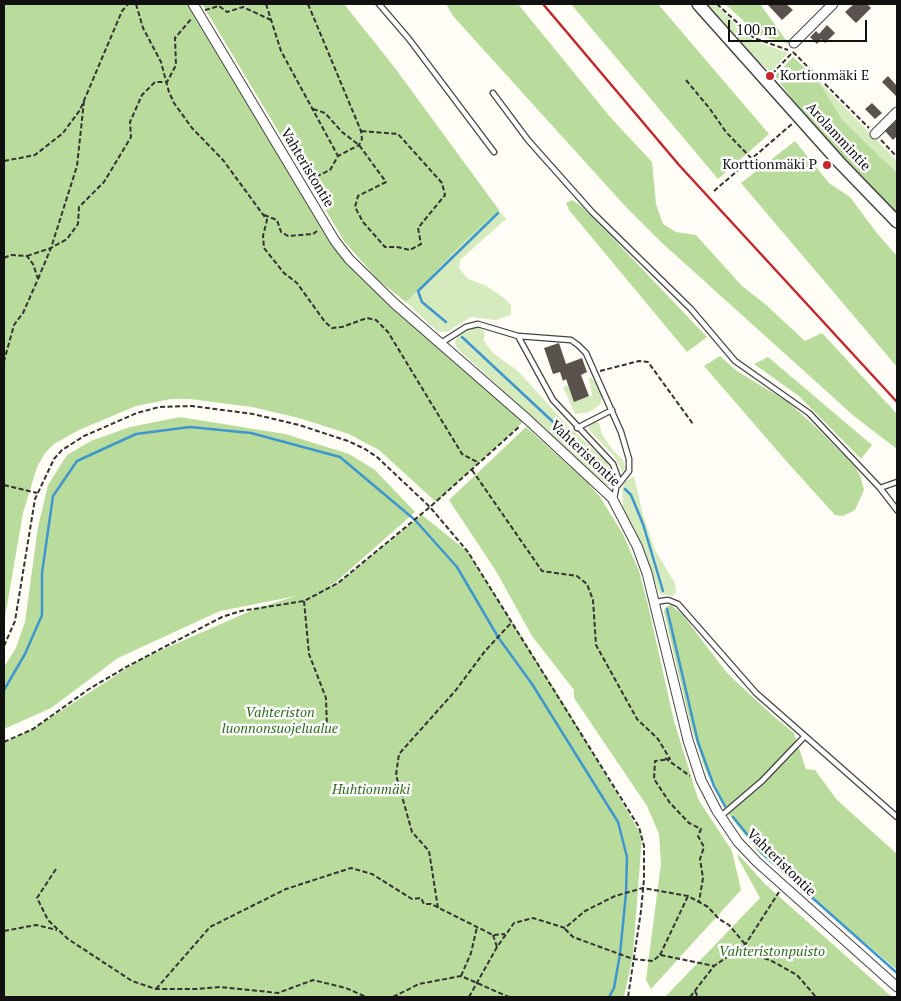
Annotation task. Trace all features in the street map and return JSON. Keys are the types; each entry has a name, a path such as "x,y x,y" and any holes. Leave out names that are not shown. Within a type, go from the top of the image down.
{"street":[{"name":"Arolammintie","path":"698,4 798,117 897,222"},
{"path":"794,43 833,4"},
{"name":"Vahteristontie","path":"196,10 300,184 342,250 356,267 527,419 603,488 614,501 641,555 655,602 688,740 704,786 720,817 744,849 782,886 897,987"},
{"path":"875,134 897,112"}],"lane":[{"path":"379,4 409,39 494,152"},
{"path":"493,93 528,140 592,212 691,309 735,361 809,413 880,488 897,510"},
{"path":"440,343 466,326 478,324 518,336 556,338 574,342 586,353 624,439 630,465 627,474 618,486"},
{"path":"518,336 544,386 577,428 610,460 617,475 618,486 614,501"},
{"path":"577,428 612,410"},
{"path":"880,488 897,482"},
{"path":"655,602 668,600 678,604 756,693 897,817"},
{"path":"720,817 762,781 805,736"}],"path":[{"path":"4,161 36,155 63,133 80,110 122,11 128,4"},
{"path":"136,4 143,28 159,58 169,92 185,118 223,160 267,220 263,236 264,248 284,273 298,283 325,322 332,328 342,327 367,318 376,320 388,332 462,454 479,463"},
{"path":"266,4 281,50 338,156"},
{"path":"300,184 330,170 338,156 359,145 362,139 362,131 308,4"},
{"path":"718,4 754,38 793,53 897,156"},
{"path":"167,82 176,65 175,38 196,10 219,6 227,12 243,7 271,20"},
{"path":"765,80 793,53"},
{"path":"686,80 726,132 752,159"},
{"path":"4,258 11,255 27,256 51,248 66,239 78,224 79,207 104,182 131,137 130,122 142,94 156,82 167,82"},
{"path":"4,361 14,325 23,313 51,248 77,166 85,98"},
{"path":"313,109 325,113 342,132 359,145 386,182 358,196 355,206 363,222 385,247 410,250 421,244 418,228 445,195 442,182 398,134 362,131"},
{"path":"714,191 798,117"},
{"path":"264,215 277,220 282,232 288,236 313,234 325,224"},
{"path":"27,256 34,264 38,279"},
{"path":"595,372 639,361 648,362 693,424"},
{"path":"4,646 15,622 27,537 37,494 54,459 72,442 138,413 173,405 253,414 348,440 377,457 430,508 468,552 511,623 557,692 639,827 644,846 643,888 628,997"},
{"path":"4,742 33,729 89,689 128,666 222,617 241,611 304,602 338,583 430,508 527,419"},
{"path":"472,470 542,571 577,576 586,584 592,600 596,645 637,720 658,739 670,760 655,761 654,779 676,810 689,823 701,829 698,836 704,847 700,859 703,878 700,902"},
{"path":"4,484 37,494"},
{"path":"304,602 309,654 326,698 327,729"},
{"path":"438,908 433,888 434,872 428,850 412,832 396,775 399,754 456,690 485,651 511,623"},
{"path":"666,759 704,786"},
{"path":"156,989 210,928 286,889 351,868 372,874 397,891 412,898 421,898 424,904 430,904 493,935 505,934"},
{"path":"56,869 37,898 48,920 68,939 132,982 156,989 197,990 220,987 278,992 313,980 346,988 366,997"},
{"path":"690,997 714,966 729,954 745,945 782,886"},
{"path":"565,928 585,910 615,896 643,888 688,896 700,902 729,925 755,956"},
{"path":"469,997 497,946 514,923 533,918 565,928 573,937 633,959 653,961 660,955 688,896"},
{"path":"4,931 36,925 59,930"},
{"path":"461,976 471,953 477,927"},
{"path":"493,935 497,946"},
{"path":"729,954 755,956 770,960 796,975 816,997"},
{"path":"660,955 714,966"},
{"path":"393,997 419,984 461,976 508,997"},
{"path":"695,991 698,997"}],"green space":[{"path":"4,4 189,4 336,249 361,277 524,421 436,502 379,450 349,434 299,418 252,407 190,399 171,399 136,406 79,430 54,444 45,453 37,467 23,513 4,623"},
{"path":"202,4 344,4 395,68 499,210 465,241 406,302 378,280 344,241"},
{"path":"446,4 518,4 611,118 652,162 656,204 663,224 676,232 696,235 742,286 764,303 805,341 822,333 897,414 897,449 855,417 661,242 625,206 453,16"},
{"path":"571,4 658,4 769,134 718,179"},
{"path":"705,4 715,4 753,40 788,53 771,72 743,48"},
{"path":"725,4 760,4 789,44 759,35"},
{"path":"793,57 818,80 842,120 897,173 897,215 804,115 775,76"},
{"path":"818,80 897,161 897,173 841,120"},
{"path":"795,141 829,183 850,197 897,256 897,367 741,183"},
{"path":"572,200 581,206 609,234 707,337 687,352 569,210 566,203"},
{"path":"499,210 506,219 460,260 459,268 468,279 485,285 504,298 511,305 511,315 495,320 471,317 447,332 437,331 406,302 465,241"},
{"path":"479,327 484,331 484,341 493,353 518,371 568,426 606,461 615,479 613,485 605,485 457,348 455,343 458,334 468,329"},
{"path":"720,356 737,371 788,402 855,467 860,475 864,490 855,510 843,516 835,515 787,462 704,366"},
{"path":"768,357 872,445 861,459 799,396 754,364"},
{"path":"590,377 597,383 602,396 601,404 589,412 575,414 563,387 568,385 575,401 592,395"},
{"name":"Huhtionmäki","path":"180,417 285,434 349,454 375,470 415,512 336,582 326,587 338,583 422,515 468,552 569,712 642,836 633,955 624,997 4,997 4,743 33,729 141,659 255,609 296,596 220,611 118,658 51,708 4,729 4,667 16,648 25,622 38,527 48,485 67,455 91,441 130,427"},
{"path":"595,421 599,423 602,434 612,449 623,460 625,468 623,473 614,456 590,431 588,425"},
{"path":"526,427 587,482 600,497 623,534 639,571 674,721 698,799 732,851 741,890 651,989 646,980 661,863 659,834 647,806 574,698 574,690 532,636 496,571 449,500"},
{"path":"634,476 643,515 655,550 675,583 676,592 673,596 661,594 658,591 644,549 623,508 622,488 626,481"},
{"path":"671,605 682,614 727,673 794,733 806,769 815,770 837,800 897,854 897,970 758,852 724,808 705,769 691,726 664,611 666,607"},
{"name":"Vahteristonpuisto","path":"738,854 765,884 892,997 665,997 760,898 738,858"}],"building":[{"path":"769,4 786,4 793,10 782,20"},
{"path":"854,4 867,4 871,8 856,23 845,12"},
{"path":"827,25 835,33 825,43 821,39 817,44 810,37 816,31 819,34"},
{"path":"888,76 897,86 897,97 882,82"},
{"path":"872,103 882,113 875,119 865,109"},
{"path":"897,120 897,136 893,140 885,131"},
{"path":"559,343 566,364 582,358 587,372 581,375 589,396 574,402 566,379 563,381 560,372 553,374 544,348"}],"waterway":[{"path":"446,322 422,302 418,291 498,213"},
{"path":"462,337 611,476"},
{"path":"4,690 25,654 42,615 42,573 53,496 77,461 136,434 190,427 251,433 340,457 415,520 457,567 498,637 532,684 618,822 627,857 626,893 620,954 614,988 609,997"},
{"path":"625,489 631,495 643,524 663,591"},
{"path":"667,609 698,742 714,786 725,806"},
{"path":"733,817 763,854 897,973"}],"railway":[{"path":"543,4 679,165 897,402"}],"place":[{"name":"Kortionmäki E","path":"770,76"},
{"name":"Korttionmäki P","path":"827,165"}],"park label":[{"name":"Vahteriston luonnonsuojelualue","path":"280,722"}]}
